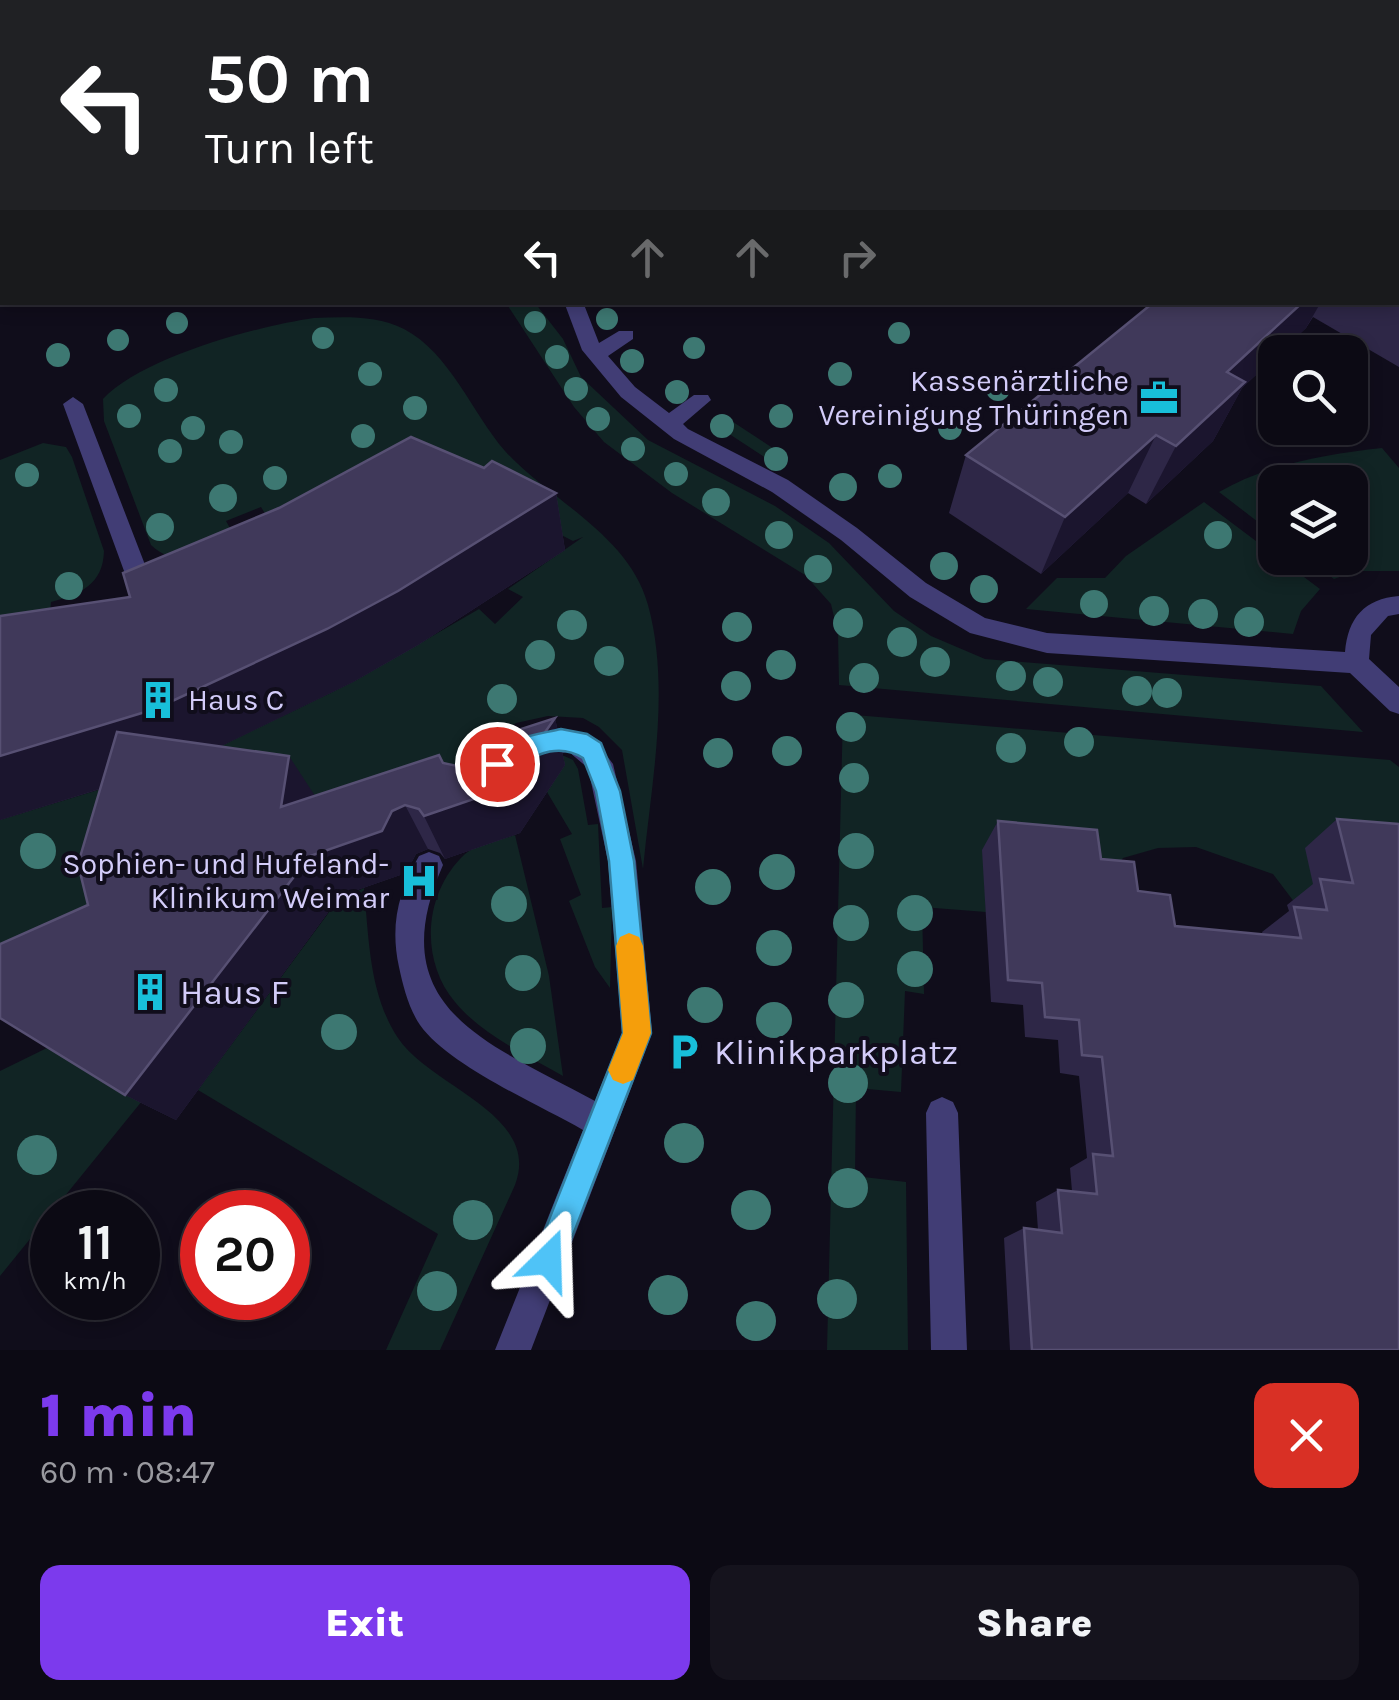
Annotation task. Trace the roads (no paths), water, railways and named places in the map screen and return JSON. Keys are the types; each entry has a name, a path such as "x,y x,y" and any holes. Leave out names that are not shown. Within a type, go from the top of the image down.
{"street":[{"path":"570,307 596,354 628,392 669,424 783,488 849,534 918,590 979,626 1047,642 1356,663 1399,702"},
{"path":"596,354 626,335"},
{"path":"669,424 701,400"},
{"path":"73,404 147,601"},
{"path":"783,488 804,470"},
{"path":"1356,663 1358,632 1381,607 1399,605"},
{"path":"506,757 539,742 578,742 592,751 608,791 622,861 637,1033 513,1350"},
{"path":"429,865 413,890 408,912 417,984 432,1016 454,1036 602,1123"},
{"path":"942,1113 950,1350"}],"place":[{"name":"Kassenärztliche Vereinigung Thüringen","path":"1159,398"},
{"name":"Haus C","path":"158,700"},
{"name":"Sophien- und Hufeland- Klinikum Weimar","path":"419,881"},
{"name":"Haus F","path":"150,992"},
{"name":"Klinikparkplatz","path":"684,1052"}]}
